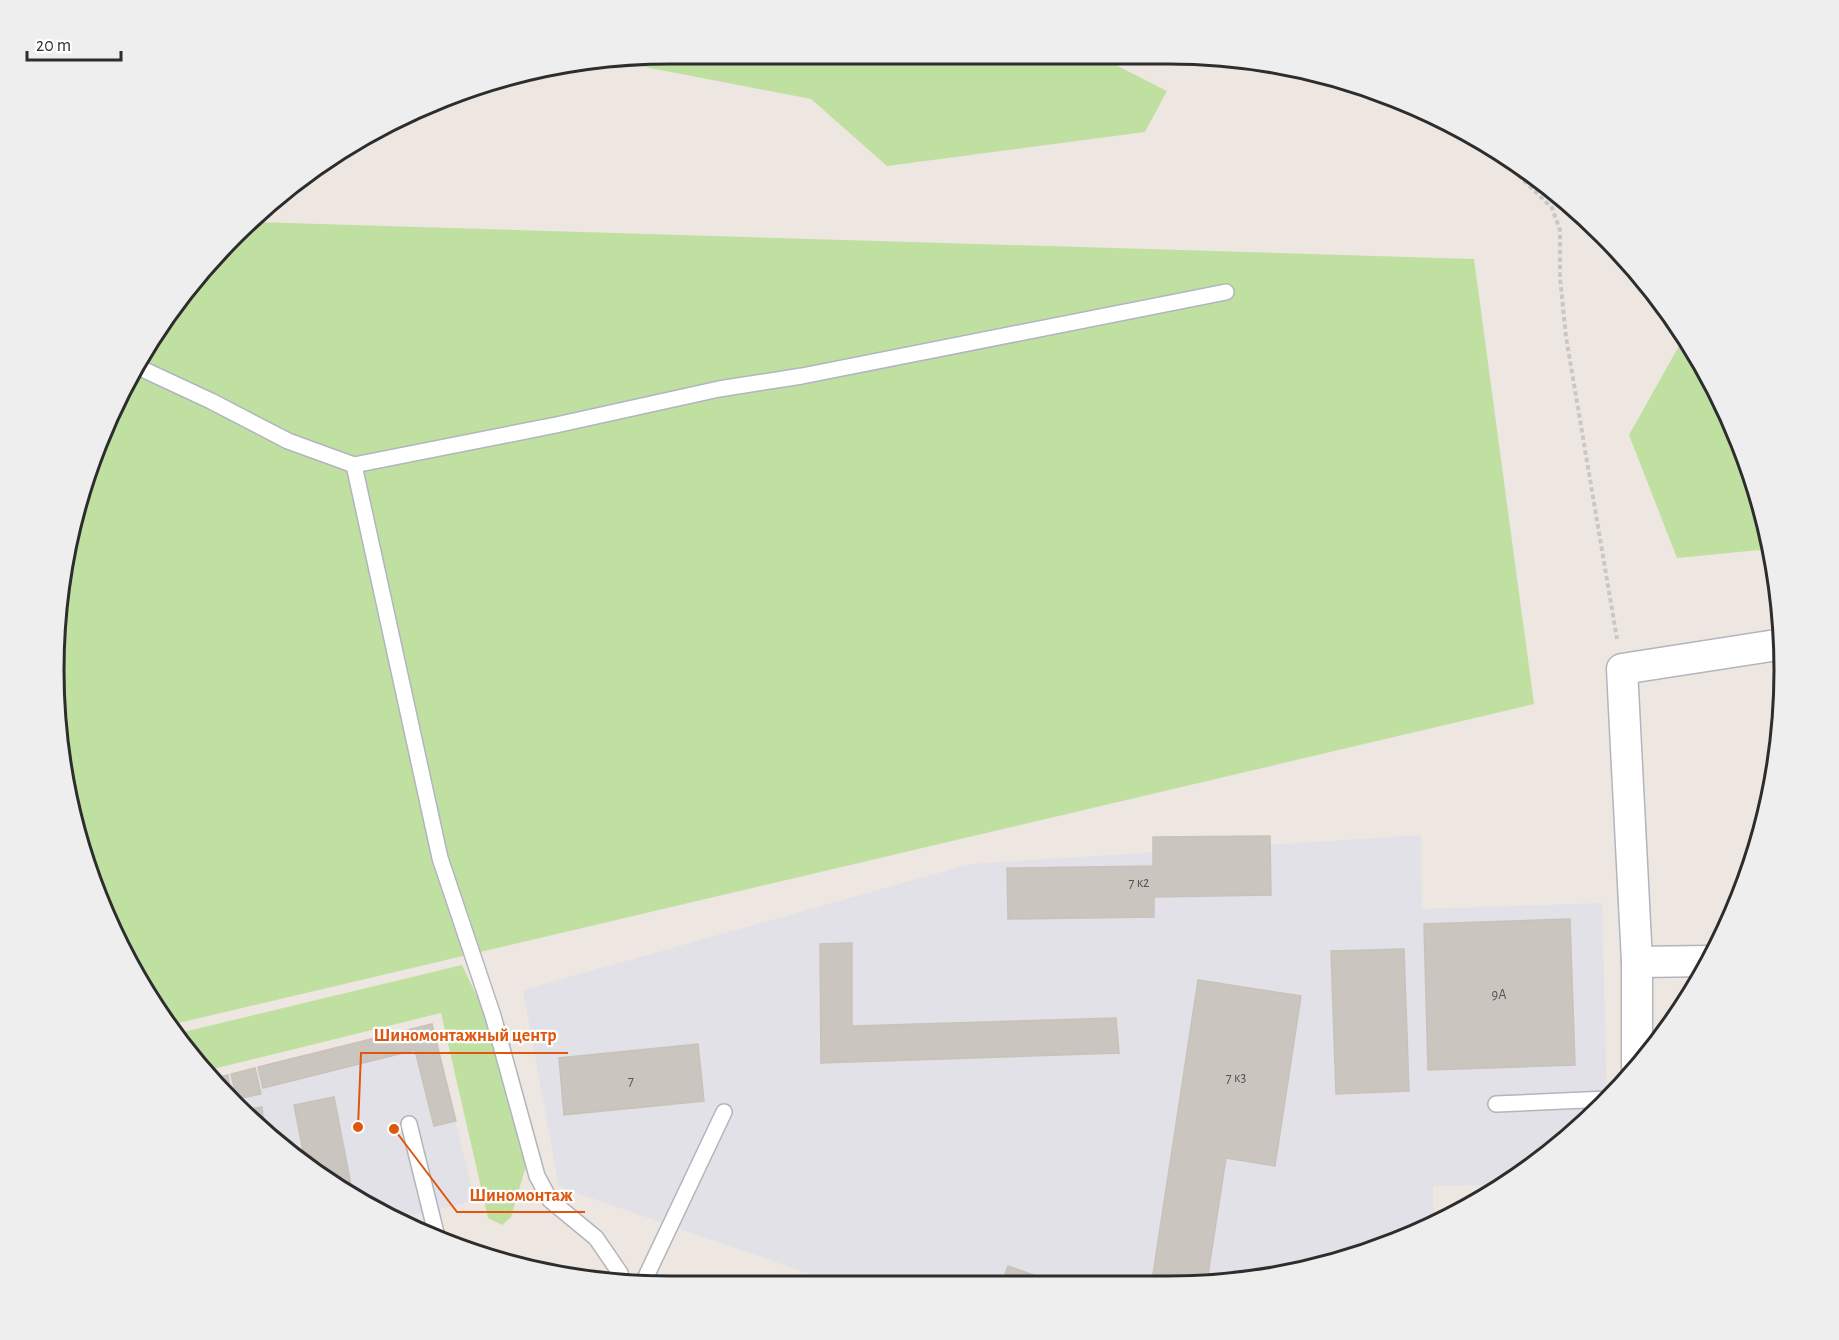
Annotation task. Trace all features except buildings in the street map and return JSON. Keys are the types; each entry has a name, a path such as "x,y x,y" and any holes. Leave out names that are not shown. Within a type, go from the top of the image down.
{"street":[{"path":"1637,1053 1637,962 1622,669 1773,645"},
{"path":"1637,962 1699,961"}],"lane":[{"path":"144,370 288,441 354,465 555,425 719,389 802,376 1226,292"},
{"path":"354,465 440,858 493,1016 537,1176 550,1200 596,1238 620,1273"},
{"path":"1496,1104 1595,1100"},
{"path":"647,1275 724,1112"},
{"path":"409,1124 435,1228"}],"path":[{"path":"1520,178 1552,208 1560,230 1560,278 1566,337 1622,669"}],"shaded area":[{"path":"1421,835 1422,909 1602,903 1607,1088 1538,1150 1486,1185 1433,1186 1434,1214 1364,1243 1326,1255 1287,1264 1209,1274 816,1276 559,1187 523,990 970,864"},
{"path":"432,1024 475,1201 408,1216 402,1213 367,1194 301,1150 271,1125 222,1077"}],"green space":[{"path":"1114,64 1167,91 1145,132 887,166 811,99 638,66"},
{"path":"263,222 1474,259 1534,704 179,1023 146,973 127,938 97,865 76,788 66,710 64,670 70,591 85,513 111,438 127,402 146,367 190,301 215,271"},
{"path":"1679,345 1712,402 1728,438 1754,513 1762,550 1677,558 1629,435"},
{"path":"462,965 484,1011 526,1166 511,1217 502,1225 488,1218 441,1013 215,1069 185,1032"}],"place":[{"name":"Шиномонтажный центр","path":"358,1127"},
{"name":"Шиномонтаж","path":"394,1129"}]}
